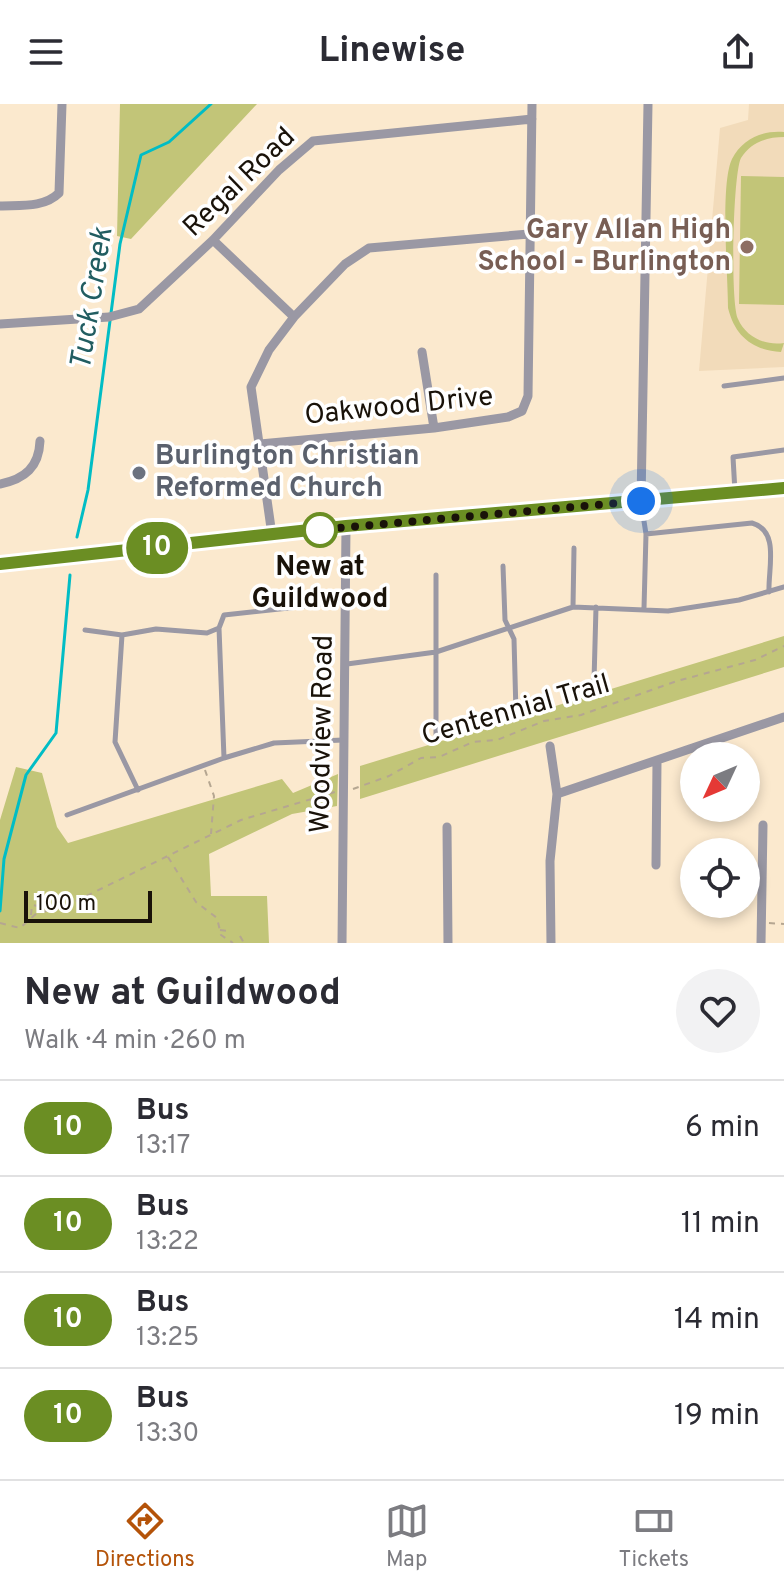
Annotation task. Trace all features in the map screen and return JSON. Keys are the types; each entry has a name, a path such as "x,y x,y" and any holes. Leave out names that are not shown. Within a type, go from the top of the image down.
{"main road":[{"path":"0,564 346,526 784,488"}],"street":[{"path":"0,206 51,201 59,193 62,104"},
{"name":"Oakwood Drive","path":"260,444 434,428 508,417 522,411 528,396 532,104"},
{"path":"641,501 648,104"},
{"name":"Regal Road","path":"0,324 101,318 146,303 213,240 279,170 313,141 532,119"},
{"path":"272,535 251,387 269,350 294,317 345,264 369,248 529,234"},
{"path":"213,240 294,317"},
{"path":"422,352 434,428"},
{"path":"0,484 17,481 32,469 39,458 40,441"},
{"name":"Woodview Road","path":"342,943 346,526"},
{"path":"557,794 784,717"},
{"path":"550,746 557,794 550,861 551,943"},
{"path":"656,865 657,762"},
{"path":"761,943 763,825"},
{"path":"447,827 448,943"}],"lane":[{"path":"724,386 784,378"},
{"path":"735,493 733,457 784,450"},
{"path":"641,501 646,534 644,608"},
{"path":"646,534 752,523 763,526 770,535 769,592"},
{"path":"573,607 574,548"},
{"path":"503,566 505,620 514,639 516,713"},
{"path":"436,575 436,734"},
{"path":"347,664 436,652 573,607 668,611 701,607 784,587"},
{"path":"224,758 219,628 224,615 346,602"},
{"path":"594,681 596,607"},
{"path":"85,630 122,635 156,629 207,633 219,628"},
{"path":"122,635 115,742 138,790"},
{"path":"67,815 274,743 343,740"}],"path":[{"name":"Centennial Trail","path":"0,923 20,928 31,916 64,907 263,811 373,783 421,758 439,757 473,742 497,740 544,721 581,715 677,681 755,660 784,646"},
{"path":"204,765 214,796 210,836"},
{"path":"168,857 196,902 217,918 220,930 233,943"},
{"path":"31,916 32,905 42,911"},
{"path":"761,923 784,924"},
{"path":"220,930 229,931"},
{"path":"240,936 244,943"}],"shaded area":[{"name":"Gary Allan High School - Burlington","path":"749,104 784,104 784,367 699,371 720,128 748,120"}],"green space":[{"path":"120,104 257,104 131,239 117,236"},
{"path":"784,132 784,137 755,144 741,158 736,187 734,238 734,289 738,319 746,331 757,339 784,343 781,352 753,345 740,334 731,318 728,308 725,209 728,171 736,152 754,137"},
{"path":"741,176 784,177 784,305 739,304"},
{"path":"784,636 784,667 360,799 360,766"},
{"path":"16,767 42,773 57,827 68,843 282,779 293,793 338,774 337,806 292,814 209,854 211,896 267,896 269,943 0,943 0,820"}],"waterway":[{"name":"Tuck Creek","path":"77,537 88,490 120,244 141,155 169,142 211,104"},
{"name":"Tuck Creek","path":"0,911 4,859 26,775 56,733 70,575"}],"bus line":[{"name":"10","path":"0,564 346,526 784,488"}],"place":[{"name":"Gary Allan High School - Burlington","path":"747,247"},
{"name":"Burlington Christian Reformed Church","path":"139,473"},
{"name":"New at Guildwood","path":"320,530"}],"route":[{"path":"320,530 316,530 641,501"}]}
